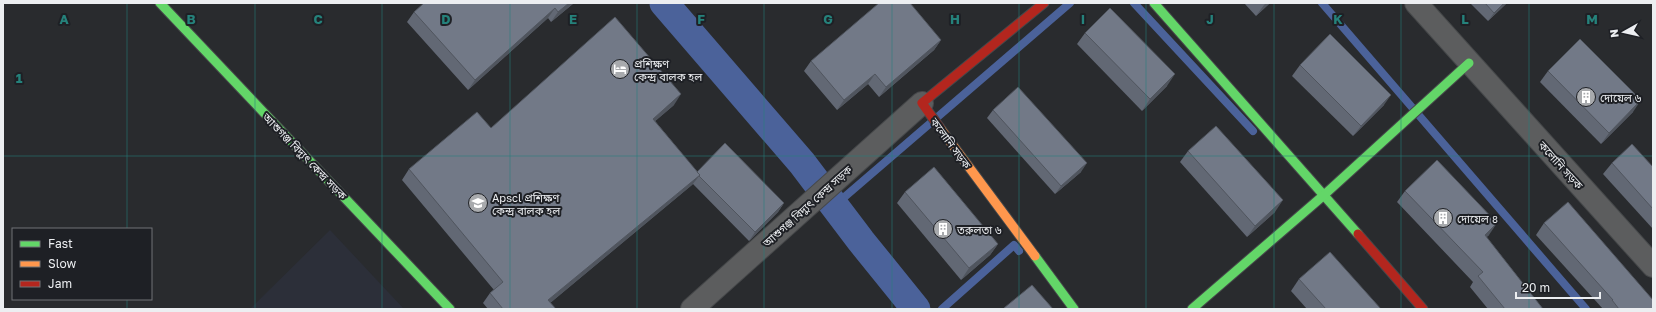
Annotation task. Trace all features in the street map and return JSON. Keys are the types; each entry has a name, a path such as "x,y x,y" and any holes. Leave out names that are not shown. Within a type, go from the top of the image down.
{"street":[{"name":"আশুগঞ্জ বিদ্যুৎ কেন্দ্র সড়ক","path":"160,3 450,309"},
{"path":"922,103 1044,3"},
{"path":"1154,3 1423,309"},
{"name":"কলোনি সড়ক","path":"1416,3 1653,266"},
{"path":"1192,309 1324,195 1469,63"},
{"name":"আশুগঞ্জ বিদ্যুৎ কেন্দ্র সড়ক","path":"692,309 922,103"},
{"name":"কলোনি সড়ক","path":"922,103 1074,309"}],"shaded area":[{"path":"330,230 404,309 250,309"}],"building":[{"path":"424,3 569,3 558,12 555,8 475,80 414,12"},
{"path":"879,3 910,3 941,40 886,87 875,74 844,100 811,61"},
{"path":"1485,3 1504,3 1494,13"},
{"path":"1110,8 1175,74 1150,99 1085,33"},
{"path":"615,17 681,94 653,119 700,175 548,300 556,309 503,309 490,293 503,282 409,169 477,112 491,128"},
{"path":"1330,34 1391,95 1361,126 1300,65"},
{"name":"দোয়েল ৬","path":"1580,39 1641,100 1609,133 1548,71"},
{"path":"1018,87 1087,163 1061,186 993,110"},
{"path":"1216,126 1283,200 1255,226 1188,151"},
{"path":"725,143 784,203 755,232 699,176 700,175 697,172"},
{"path":"1632,144 1653,167 1653,209 1612,163"},
{"path":"1437,160 1497,223 1485,235 1543,309 1505,309 1478,276 1483,272 1405,191"},
{"name":"তরুলতা ৬","path":"934,167 998,244 969,268 905,192"},
{"path":"1568,202 1653,300 1653,309 1619,309 1613,300 1544,223"},
{"path":"1330,252 1381,309 1326,309 1299,279"},
{"path":"1032,285 1053,309 1004,308"}],"waterway":[{"path":"664,3 802,163 861,241 916,309"},
{"path":"834,206 1070,3"},
{"path":"1134,3 1253,131"},
{"path":"1322,3 1586,309"},
{"path":"942,309 1014,245 1019,251"}],"traffic: fast":[{"path":"160,3 450,309"},
{"path":"1154,3 1358,234"},
{"path":"1192,309 1324,195 1469,63"},
{"path":"1035,256 1074,309"}],"traffic: slow":[{"path":"940,128 1035,256"}],"traffic: jam":[{"path":"940,128 922,103 1044,3"},
{"path":"1358,234 1423,309"}],"place":[{"name":"প্রশিক্ষণ কেন্দ্র বালক হল","path":"620,69"},
{"name":"দোয়েল ৬","path":"1586,97"},
{"name":"Apscl প্রশিক্ষণ কেন্দ্র বালক হল","path":"478,203"},
{"name":"দোয়েল ৪","path":"1443,218"},
{"name":"তরুলতা ৬","path":"943,229"}]}
